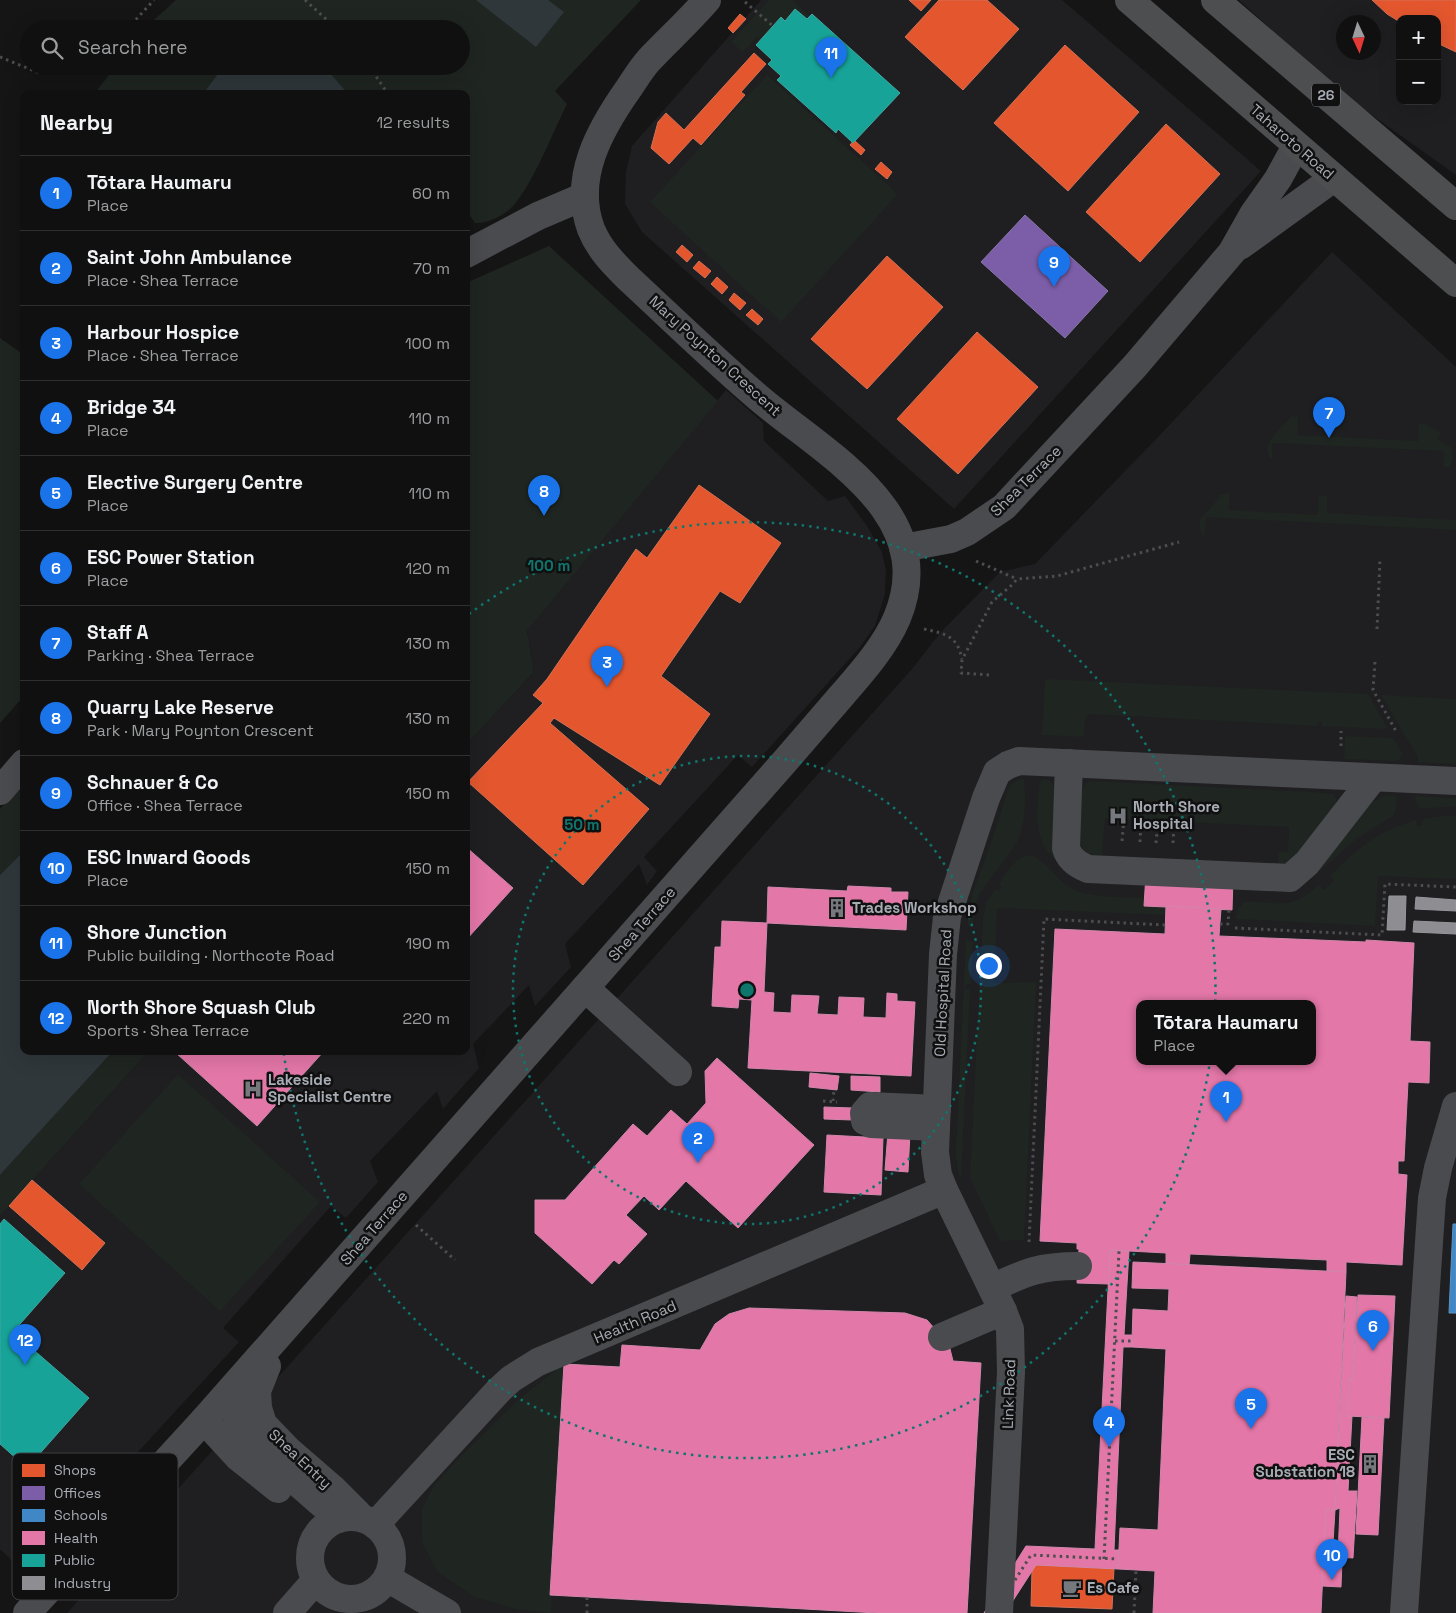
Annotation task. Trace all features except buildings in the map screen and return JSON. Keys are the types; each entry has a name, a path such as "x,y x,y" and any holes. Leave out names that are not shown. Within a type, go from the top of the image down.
{"main road":[{"name":"Taharoto Road","path":"1129,0 1456,284"},
{"name":"26","path":"1215,0 1456,206"}],"street":[{"name":"Mary Poynton Crescent","path":"707,0 648,61 612,111 591,153 584,179 587,215 592,230 611,261 754,395 836,458 865,485 884,507 903,548"},
{"name":"Shea Terrace","path":"174,1453 394,1206 862,671 887,637 897,617 907,581 903,548 951,539 967,532 1004,507 1135,366 1232,252 1254,212 1278,179 1296,146"},
{"name":"Shea Terrace","path":"1232,252 1334,178"},
{"path":"470,252 538,216 585,196"},
{"name":"Old Hospital Road","path":"944,1190 935,1163 943,954 947,917 986,798 997,772 1019,761 1069,763"},
{"path":"1373,778 1307,863 1290,878 1088,869 1074,861 1067,852 1069,763 1456,781"},
{"path":"0,791 20,768"},
{"path":"585,988 678,1072"},
{"path":"1404,1613 1430,1211 1434,1186 1451,1142 1456,1106"},
{"name":"Link Road","path":"944,1190 1010,1330 1011,1372 999,1613"},
{"name":"Health Road","path":"350,1523 511,1379 538,1362 944,1190"},
{"path":"942,1337 997,1299 1027,1272 1043,1268 1078,1266"},
{"name":"Shea Entry","path":"280,1334 257,1391 258,1408 263,1424 332,1488 350,1523"},
{"path":"204,1420 238,1457 350,1523 386,1534 392,1548 393,1561 387,1578 373,1594 348,1606 325,1590 316,1580 311,1569 310,1554 314,1540 350,1523"},
{"path":"387,1578 447,1613"},
{"path":"287,1613 316,1580"},
{"name":"Shea Terrace","path":"27,1613 39,1600"}],"path":[{"path":"135,20 154,0"},
{"path":"305,0 327,20"},
{"path":"745,2 773,26"},
{"path":"0,57 20,65"},
{"path":"375,75 385,90"},
{"path":"975,561 1017,579 1057,576 1180,542"},
{"path":"1377,629 1380,559"},
{"path":"962,660 992,602 1017,579"},
{"path":"923,628 951,638 957,644 962,660 961,673 989,675"},
{"path":"1375,662 1373,690 1397,733"},
{"path":"1235,928 1382,935 1385,884 1456,887"},
{"path":"1220,924 1228,924 1229,909"},
{"path":"1029,1246 1044,919 1165,925"},
{"path":"833,1102 834,1089"},
{"path":"394,1206 455,1260"},
{"path":"1104,1558 1119,1250"},
{"path":"1114,1341 1132,1341"},
{"path":"994,1613 1031,1555 1118,1559"},
{"path":"1134,1613 1136,1570"},
{"path":"587,1597 587,1613"}],"shaded area":[{"path":"176,0 641,0 555,91 567,104 521,196 501,216 480,223 475,223 470,216 470,90 97,90 109,75 470,75 470,20 154,20"},
{"path":"476,0 548,0 564,12 536,47"},
{"path":"761,0 1062,0 1261,171 954,509 642,232 625,204 626,172 632,146"},
{"path":"769,0 792,0 810,16 807,19 795,9 785,21 781,18 761,39 758,36 743,52 731,42"},
{"path":"1239,0 1456,0 1456,175 1337,90"},
{"path":"217,75 332,75 345,90 206,90"},
{"path":"767,75 898,194 781,322 650,202"},
{"path":"549,246 718,401 527,631 534,672 470,741 470,281"},
{"name":"North Shore Hospital","path":"1332,252 1456,367 1456,1613 67,1613 79,1600 178,1600 178,1489 912,669 940,633 1000,572 1035,564 1160,435"},
{"path":"0,338 20,352 20,700 0,723"},
{"path":"726,390 763,423 764,441 828,501 845,496 867,526 882,552 886,571 885,594 875,626 860,647 752,767 738,755 644,857 657,871 647,885 639,864 565,944 571,967 535,1006 529,985 473,1044 479,1068 443,1109 437,1091 370,1161 378,1182 346,1218 331,1206 223,1328 239,1342 137,1453 12,1453 12,1561 0,1549 0,1216 145,1055 470,1055 470,741 534,672 527,631"},
{"path":"1292,416 1298,417 1297,435 1418,441 1419,423 1426,424 1441,433 1437,439 1452,448 1453,460 1450,467 1444,467 1444,453 1442,451 1274,443 1272,445 1272,458 1270,458 1268,447 1270,441"},
{"path":"1229,492 1229,510 1317,515 1319,496 1327,496 1327,513 1456,520 1456,530 1206,517 1204,537 1199,528 1200,520 1221,495"},
{"path":"1045,679 1368,694 1388,729 1322,726 1322,721 1318,721 1317,726 1090,714 1085,718 1084,737 1042,735"},
{"path":"1381,695 1456,699 1456,764 1418,762 1418,757"},
{"path":"1345,736 1393,738 1403,754 1399,761 1344,759"},
{"path":"1020,778 1024,779 1025,804 1022,829 1016,844 980,893 974,908 973,924 967,926 972,894 988,852 1009,786"},
{"path":"1041,779 1050,780 1055,788 1061,865 1045,848 1038,827 1038,793"},
{"path":"1089,781 1313,792 1334,794 1336,804 1302,850 1285,863 1278,865 1279,852 1288,851 1289,827 1105,818 1102,856 1086,852 1080,843 1081,798 1083,787"},
{"path":"20,786 20,855 0,875 0,809"},
{"path":"1386,795 1397,796 1394,815 1356,839 1308,881 1366,808 1374,801"},
{"path":"1415,796 1456,798 1456,806 1421,809 1417,805"},
{"path":"1456,816 1456,879 1378,876 1375,926 1236,919 1238,908 1244,902 1292,902 1309,893 1319,884 1324,890 1334,881 1330,876 1340,866 1359,849 1380,835 1403,824 1417,820 1416,825 1422,826 1423,819"},
{"path":"20,855 20,1055 109,1055 0,1175 0,875"},
{"path":"1031,855 1042,862 1069,887 1078,891 1102,896 1166,898 1166,915 997,908 994,983 1036,982 1024,1240 1000,1241 970,1178 983,917 986,903 996,888 998,891 1002,888 999,883 1009,869 1016,861"},
{"path":"966,940 973,943 971,984 966,984 965,989 970,989 961,1181 956,1151"},
{"path":"109,1055 145,1055 0,1216 0,1175"},
{"path":"178,1074 320,1202 220,1311 79,1184"},
{"path":"564,1364 551,1613 515,1609 474,1597 437,1571 422,1542 422,1508 435,1484 469,1448 519,1399"}],"place":[{"name":"Shore Junction","path":"831,78"},
{"name":"Schnauer & Co","path":"1054,287"},
{"name":"Staff A","path":"1329,438"},
{"name":"Quarry Lake Reserve","path":"544,516"},
{"name":"Harbour Hospice","path":"607,687"},
{"name":"North Shore Hospital","path":"1118,816"},
{"name":"Trades Workshop","path":"837,908"},
{"name":"Lakeside Specialist Centre","path":"253,1089"},
{"name":"Tōtara Haumaru","path":"1226,1122"},
{"name":"Saint John Ambulance","path":"698,1163"},
{"name":"ESC Power Station","path":"1373,1351"},
{"name":"North Shore Squash Club","path":"25,1365"},
{"name":"Elective Surgery Centre","path":"1251,1429"},
{"name":"Bridge 34","path":"1109,1447"},
{"name":"ESC Substation 18","path":"1370,1464"},
{"name":"ESC Inward Goods","path":"1332,1580"},
{"name":"Es Cafe","path":"1072,1588"}]}
